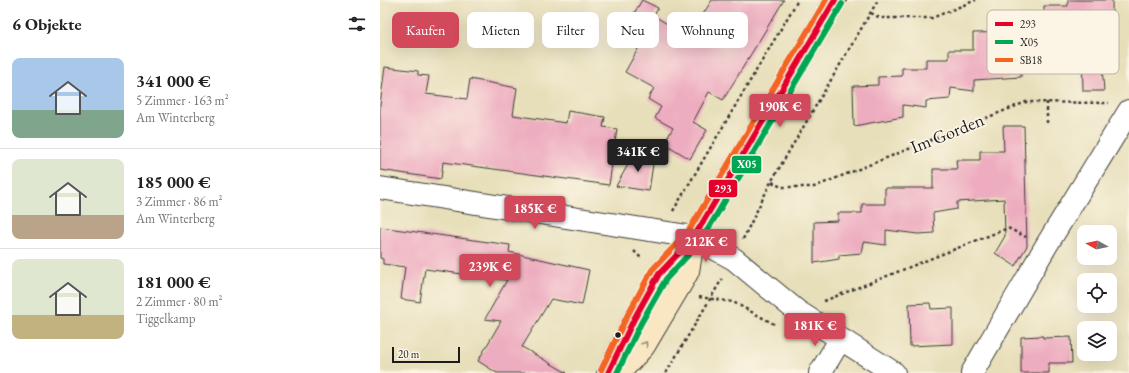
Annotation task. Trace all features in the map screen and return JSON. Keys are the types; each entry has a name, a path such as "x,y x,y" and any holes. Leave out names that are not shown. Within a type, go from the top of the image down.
{"main road":[{"path":"608,373 634,318 659,274 694,237 835,0"},
{"path":"619,373 644,346 688,271 694,237"}],"street":[{"path":"972,373 1046,246 1122,107"},
{"path":"380,188 694,237 734,259 797,311 840,340 894,373"},
{"path":"820,373 840,340"}],"path":[{"path":"661,233 798,0"},
{"path":"734,259 771,182 878,0"},
{"path":"871,13 880,18 932,18 976,0"},
{"name":"Im Gorden","path":"771,182 781,187 814,187 1026,102 1122,107"},
{"path":"1047,102 1047,126"},
{"path":"797,311 1008,228 1046,246"},
{"path":"666,373 711,299 733,302 782,328"}],"building":[{"path":"642,0 658,8 656,12 635,12"},
{"path":"712,0 784,0 723,100 709,92 693,122 707,130 690,159 664,143 673,128 655,118 661,107 648,99 654,88 625,72 638,48 659,48 659,19 667,24 667,48 748,48 748,12 704,12"},
{"path":"1068,0 1112,0 1112,10 1044,10 1044,6 1068,6"},
{"path":"973,33 987,33 987,74 1021,74 1021,77 974,80 974,91 951,88 950,99 926,101 926,108 903,105 903,117 854,126 853,86 878,85 878,77 902,76 902,68 926,68 926,59 949,59 949,50 973,50"},
{"path":"385,67 418,71 418,75 429,76 426,94 467,99 470,79 517,88 513,115 566,123 568,111 605,117 603,127 617,129 609,185 443,162 441,179 380,170 380,105"},
{"path":"1083,74 1103,74 1104,91 1083,91"},
{"path":"1003,126 1024,126 1027,246 1015,266 995,253 1005,236 1004,199 957,202 957,209 933,213 934,233 918,234 886,230 886,245 864,242 862,253 839,255 839,259 814,263 814,222 838,221 838,213 862,213 862,204 885,204 885,188 933,188 933,169 957,169 956,160 980,160 980,151 1004,151"},
{"path":"634,154 654,157 649,191 616,186"},
{"path":"380,227 510,245 509,252 589,270 582,305 551,299 522,347 567,373 497,373 478,361 501,321 485,319 507,280 425,269 420,302 401,299 405,267 383,264 383,259 380,258"},
{"path":"930,303 931,309 953,308 953,344 910,346 909,304"},
{"path":"1043,336 1043,338 1071,337 1072,363 1049,363 1049,373 1021,373 1021,337"}],"transit line":[{"name":"SB18","path":"601,370 627,316 652,270 688,232 826,0"},
{"name":"293","path":"608,373 634,319 659,274 694,237 835,0"},
{"name":"X05","path":"617,373 641,323 666,279 701,241 842,4"}]}
